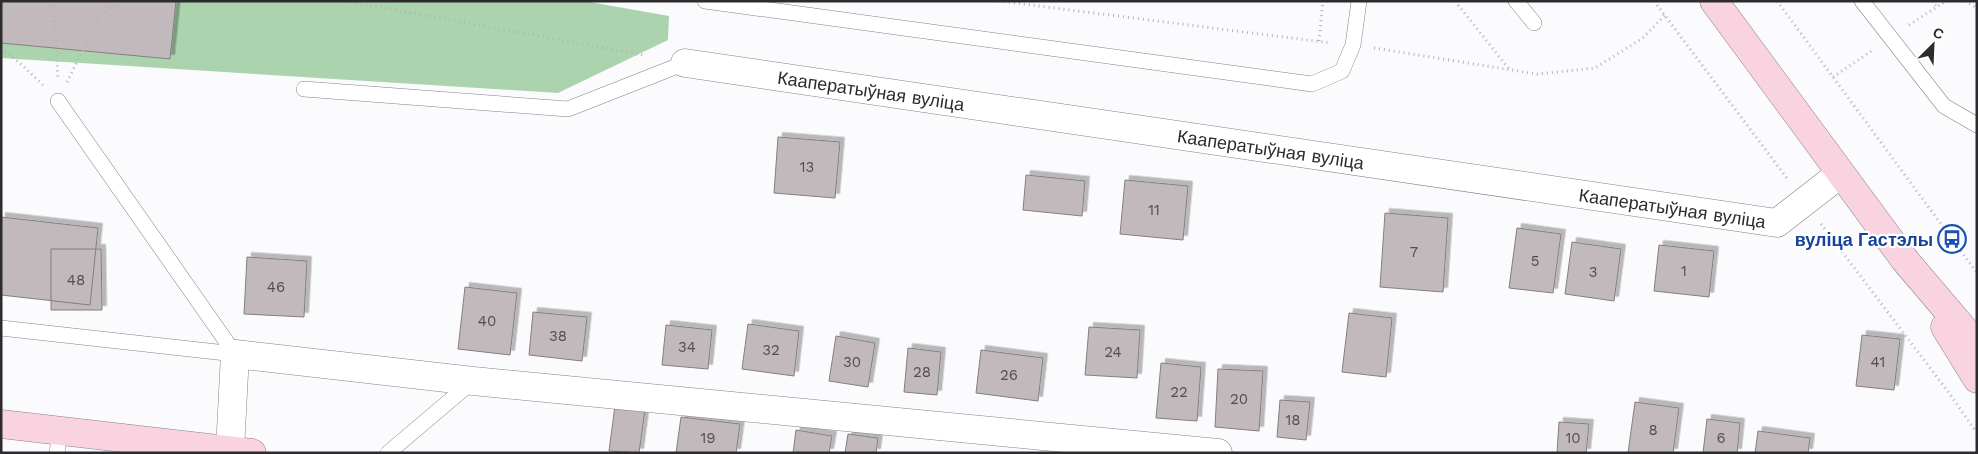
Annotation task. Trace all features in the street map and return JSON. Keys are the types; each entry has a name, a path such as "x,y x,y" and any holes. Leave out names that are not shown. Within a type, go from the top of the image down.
{"main road":[{"path":"1714,1 1904,260 1977,345"},
{"path":"1904,260 1977,379"},
{"path":"1,424 59,442 237,452"}],"street":[{"name":"Кааператыўная вуліца","path":"685,63 1777,223 1840,174"},
{"path":"237,452 235,354 473,381 1218,453"}],"lane":[{"path":"706,1 1312,84 1342,71 1353,45 1359,1"},
{"path":"1516,1 1534,23"},
{"path":"1862,1 1944,106 1977,125"},
{"path":"304,88 568,110 685,63"},
{"path":"58,101 235,354"},
{"path":"1,328 235,354"},
{"path":"388,453 473,381"}],"path":[{"path":"50,1 55,24 58,101"},
{"path":"58,101 98,18 118,1"},
{"path":"346,1 685,63"},
{"path":"1318,41 1324,1"},
{"path":"1455,1 1510,70"},
{"path":"1777,1 1977,274"},
{"path":"1932,1 1937,7"},
{"path":"1965,1 1977,8"},
{"path":"1,48 20,63 58,101"}],"green space":[{"path":"1,1 584,1 669,16 668,40 558,93 1,58"}],"building":[{"path":"1,1 176,1 170,59 1,43"},
{"path":"778,137 840,142 835,198 774,193"},
{"path":"1026,175 1085,181 1082,216 1023,210"},
{"path":"1125,180 1188,186 1183,240 1120,234"},
{"path":"1385,213 1448,218 1443,292 1380,287"},
{"path":"1,217 98,228 90,305 1,295"},
{"path":"1517,228 1561,234 1553,293 1509,288"},
{"path":"1572,242 1621,249 1614,301 1565,294"},
{"path":"1659,245 1714,251 1709,297 1654,291"},
{"path":"51,249 101,249 102,310 51,310"},
{"path":"247,257 307,261 304,317 244,314"},
{"path":"465,287 517,293 510,355 458,349"},
{"path":"533,312 587,317 582,361 529,355"},
{"path":"1349,313 1392,318 1386,377 1342,372"},
{"path":"748,324 799,331 794,376 742,369"},
{"path":"666,325 712,330 708,369 662,365"},
{"path":"1089,327 1140,330 1137,378 1085,375"},
{"path":"1862,335 1900,339 1894,390 1856,386"},
{"path":"836,336 875,343 868,387 829,381"},
{"path":"908,348 941,352 937,395 904,392"},
{"path":"981,350 1043,358 1038,401 976,393"},
{"path":"1161,363 1201,367 1197,421 1156,418"},
{"path":"1218,369 1263,371 1259,431 1215,427"},
{"path":"616,398 646,402 639,453 609,451"},
{"path":"1280,400 1310,402 1306,440 1277,437"},
{"path":"1635,402 1679,408 1673,453 1628,453"},
{"path":"681,417 740,424 736,453 676,453"},
{"path":"1707,419 1740,423 1737,453 1703,453"},
{"path":"1559,422 1589,424 1586,453 1557,453"},
{"path":"796,430 832,436 829,453 793,453"},
{"path":"1758,431 1810,438 1808,453 1755,453"},
{"path":"848,434 878,438 876,453 845,453"}],"place":[{"name":"вуліца Гастэлы","path":"1952,239"}]}
